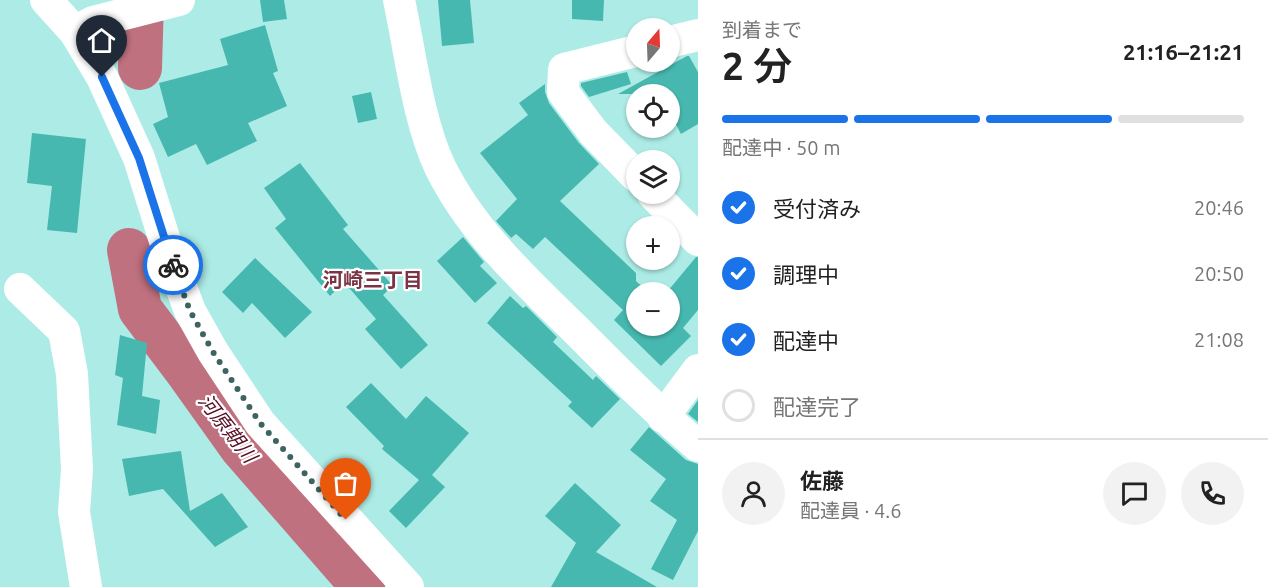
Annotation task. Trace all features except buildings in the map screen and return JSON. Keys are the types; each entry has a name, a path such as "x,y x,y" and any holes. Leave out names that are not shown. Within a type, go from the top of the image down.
{"street":[{"path":"46,0 84,27 102,77 139,158 186,301 213,352 260,423 408,587"},
{"path":"399,0 425,125 440,166 464,208 502,257 663,417 698,446"},
{"path":"84,27 172,1"},
{"path":"680,39 698,35"},
{"path":"626,54 564,69 563,92 592,132 626,166"},
{"path":"663,204 698,240"},
{"path":"20,289 64,331 72,374 77,469 74,512 86,587"},
{"path":"663,417 698,370"}],"waterway":[{"name":"河原期川","path":"140,68 142,0"},
{"name":"河原期川","path":"129,250 140,309 241,447 363,587"}],"way so far":[{"path":"173,265 190,311 213,352 260,423 346,520"}],"district":[{"name":"河崎三丁目","path":"373,279"}],"route":[{"path":"102,77 139,158 173,265"}]}
